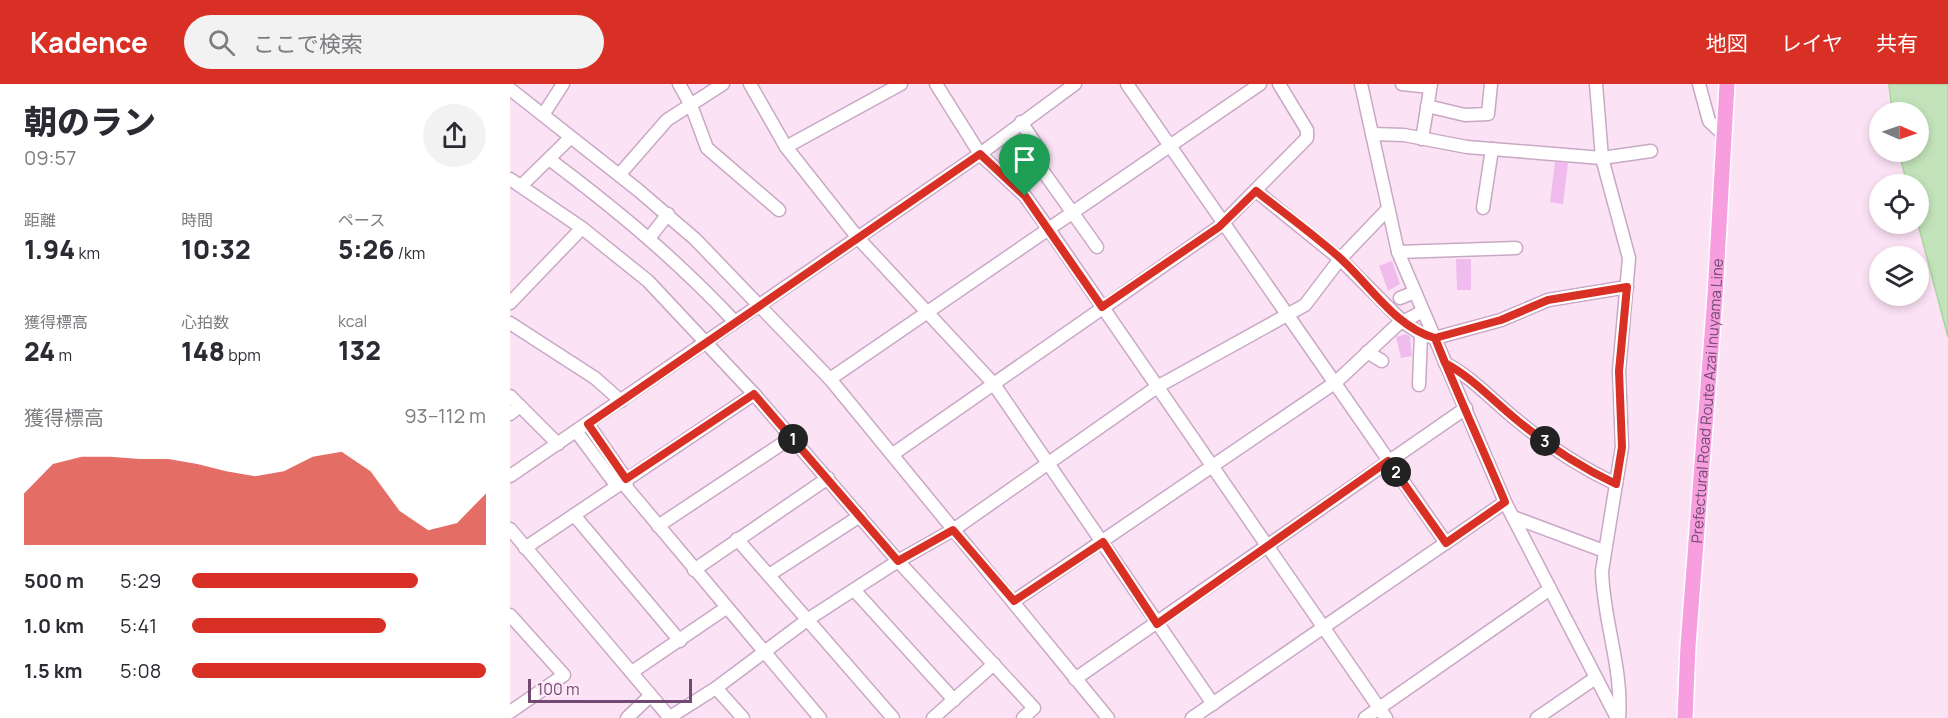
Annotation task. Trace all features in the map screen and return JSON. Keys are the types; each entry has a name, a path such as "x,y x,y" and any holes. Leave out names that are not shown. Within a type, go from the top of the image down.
{"main road":[{"name":"Prefectural Road Route Azai Inuyama Line","path":"1685,718 1688,646 1715,296 1727,84"}],"street":[{"path":"543,115 563,84"},
{"path":"679,84 691,105 707,148 779,210"},
{"path":"619,175 667,120 723,84"},
{"path":"750,84 786,147 858,238 993,383 1213,704"},
{"path":"786,147 901,84"},
{"path":"936,84 980,154 1025,196 1048,228 1382,713"},
{"path":"510,476 980,154 1075,84"},
{"path":"1126,84 1171,145 1446,543"},
{"path":"830,379 1260,84"},
{"path":"893,454 1224,223 1307,138 1307,130 1300,108 1279,84"},
{"path":"1361,84 1398,252 1505,502 1594,679 1618,718"},
{"path":"1402,84 1431,85 1422,139"},
{"path":"1427,106 1465,115 1488,114 1491,84"},
{"path":"1596,84 1602,158 1629,258 1619,371 1622,447 1604,551 1602,591 1613,636 1619,687 1618,718"},
{"path":"1699,84 1709,120 1724,135"},
{"path":"510,89 668,214 725,269 758,307 830,379 1108,718"},
{"path":"1022,122 1035,143 1035,160 1097,247"},
{"path":"1372,134 1492,149 1602,158 1651,151"},
{"path":"522,185 570,138"},
{"path":"1483,207 1492,149"},
{"path":"549,159 650,237 692,276 735,322"},
{"path":"510,179 582,228 648,281 754,394 898,561 1034,708 1023,718"},
{"path":"1256,191 1340,259 1402,321 1420,334 1435,338 1501,320 1548,300 1627,287"},
{"path":"510,529 670,718 716,688 807,620 898,561 953,530 1157,387 1305,305 1340,259 1388,210"},
{"path":"650,237 668,214"},
{"path":"510,303 582,228"},
{"path":"1398,252 1516,248"},
{"path":"1400,298 1415,292"},
{"path":"1014,601 1336,382 1402,321 1423,311"},
{"path":"510,323 595,378 621,401"},
{"path":"1419,385 1420,334"},
{"path":"1367,352 1382,361"},
{"path":"1445,363 1461,372 1518,421 1547,442 1616,484"},
{"path":"525,548 754,394"},
{"path":"510,396 515,410 558,444"},
{"path":"1075,679 1466,408"},
{"path":"588,424 621,482"},
{"path":"576,431 627,488 820,718"},
{"path":"658,526 792,438"},
{"path":"694,570 828,478"},
{"path":"1192,718 1505,502"},
{"path":"574,515 680,641"},
{"path":"769,575 860,516"},
{"path":"1513,516 1604,551"},
{"path":"738,539 893,718"},
{"path":"1365,718 1382,713 1550,589"},
{"path":"855,591 954,700"},
{"path":"632,672 726,608"},
{"path":"510,615 564,675 510,712"},
{"path":"933,718 994,664"},
{"path":"1537,718 1594,679"},
{"path":"716,688 743,718"},
{"path":"627,718 650,696"}],"shaded area":[{"path":"1889,84 1948,84 1948,337 1929,265 1929,246 1924,246 1921,234 1929,234 1929,174 1904,174 1902,162 1929,162 1929,102 1891,102"}],"building":[{"path":"1555,162 1568,163 1563,204 1550,202"},
{"path":"1456,259 1471,259 1471,290 1457,290"},
{"path":"1392,261 1400,284 1388,291 1379,266"},
{"path":"1406,334 1410,337 1412,356 1401,358 1396,337"}],"route":[{"path":"1025,196 980,154 974,157 588,424 605,452 626,479 754,394 898,561 953,530 1014,601 1103,542 1157,624 1388,461 1446,543 1505,502 1466,408 1445,363 1435,338 1501,320 1548,300 1627,287 1619,371 1622,447 1616,484 1547,442 1518,421 1461,372 1445,363 1435,338 1420,334 1402,321 1340,259 1256,191 1219,227 1102,307 1025,196"}]}
